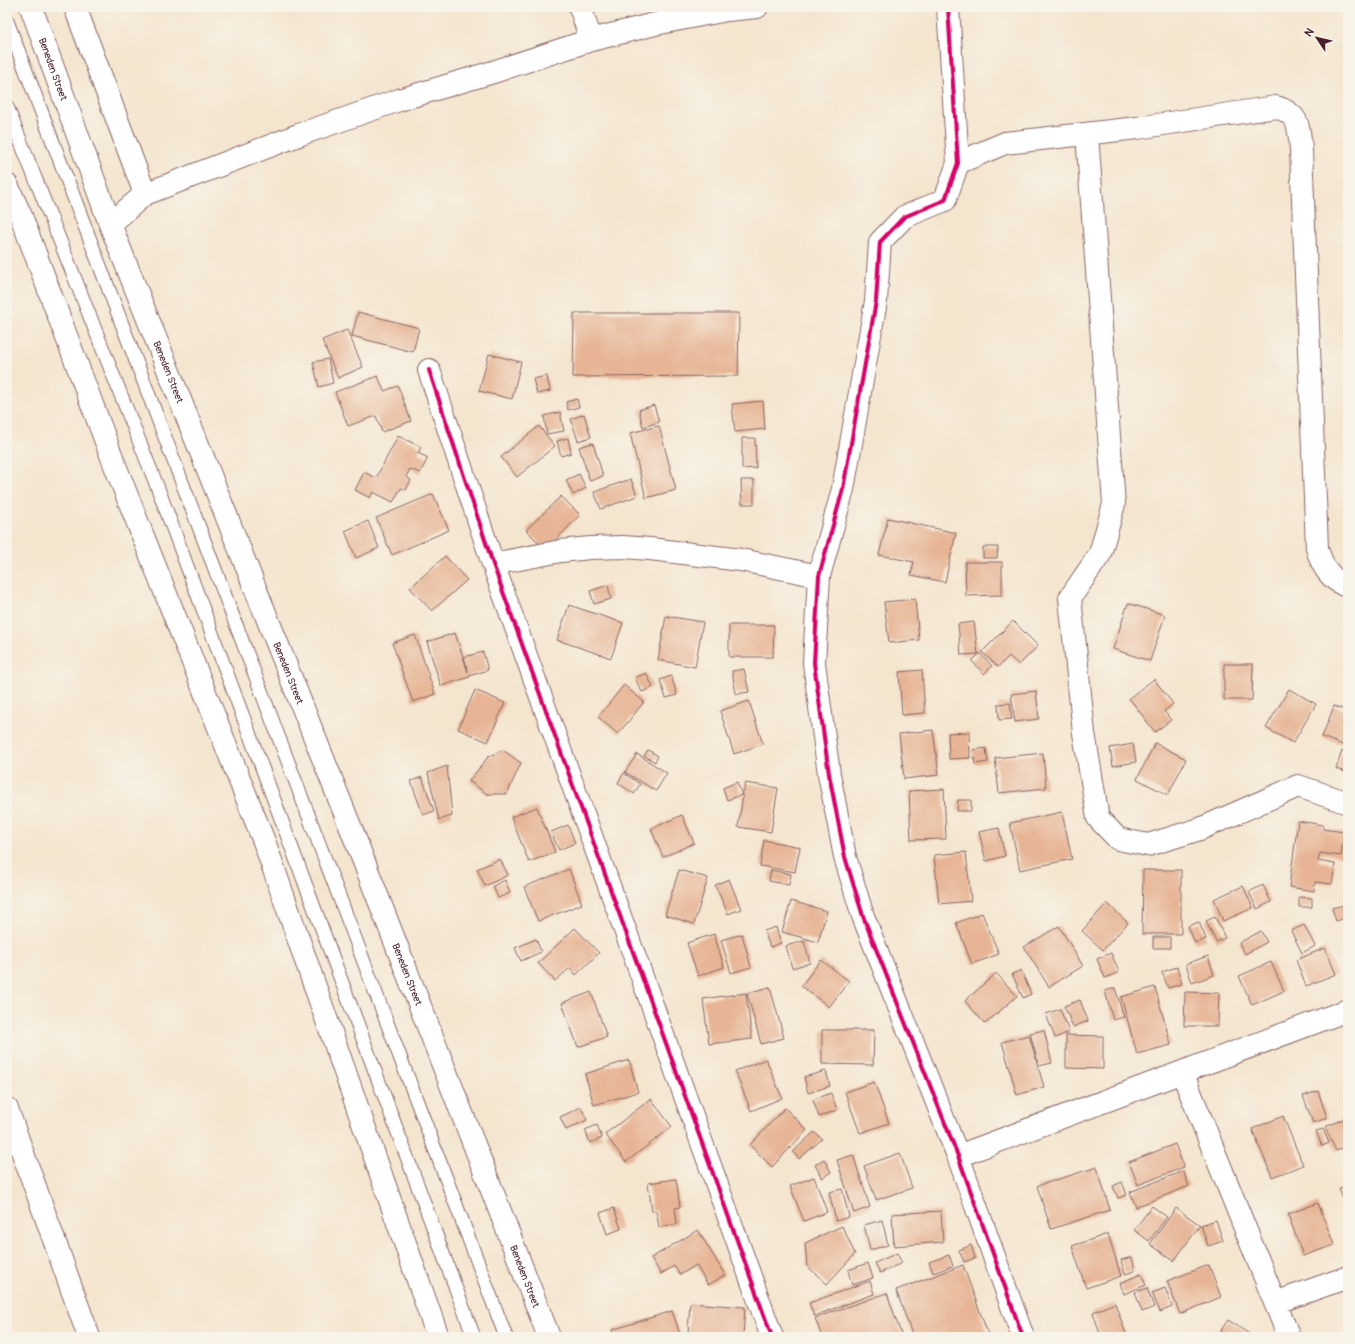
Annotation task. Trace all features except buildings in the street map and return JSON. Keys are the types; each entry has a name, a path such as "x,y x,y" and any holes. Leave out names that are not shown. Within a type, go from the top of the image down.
{"street":[{"name":"Beneden Street","path":"31,7 110,224 352,831 549,1337"},
{"path":"75,7 145,194"},
{"path":"580,7 591,40"},
{"path":"110,224 145,194 301,134 392,102 493,72 591,40 726,8 757,7"},
{"path":"948,7 958,163 945,200 904,216 880,242 876,301 843,489 819,576 814,663 828,774 845,857 863,916 958,1156 1023,1337"},
{"path":"958,163 1005,143 1087,134 1276,107 1286,110 1293,115 1298,127 1301,150 1317,548 1320,562 1342,585 1348,587"},
{"path":"1087,134 1114,504 1100,554 1070,598 1084,733 1098,818 1118,839 1148,845 1200,829 1298,786 1348,803"},
{"path":"7,185 116,468 265,844 438,1337"},
{"path":"429,370 493,564 772,1337"},
{"path":"493,564 561,551 623,547 741,560 819,576"},
{"path":"958,1156 1348,1010"},
{"path":"1182,1072 1289,1337"},
{"path":"7,1109 89,1337"},
{"path":"1275,1303 1348,1276"}],"lane":[{"path":"7,20 506,1337"},
{"path":"7,107 159,491 474,1337"}],"cycle path":[{"path":"948,7 958,163 945,200 904,217 880,242 876,301 843,489 819,576 814,663 829,774 845,857 863,916 958,1156 1023,1337"},
{"path":"429,370 493,564 772,1337"}]}
